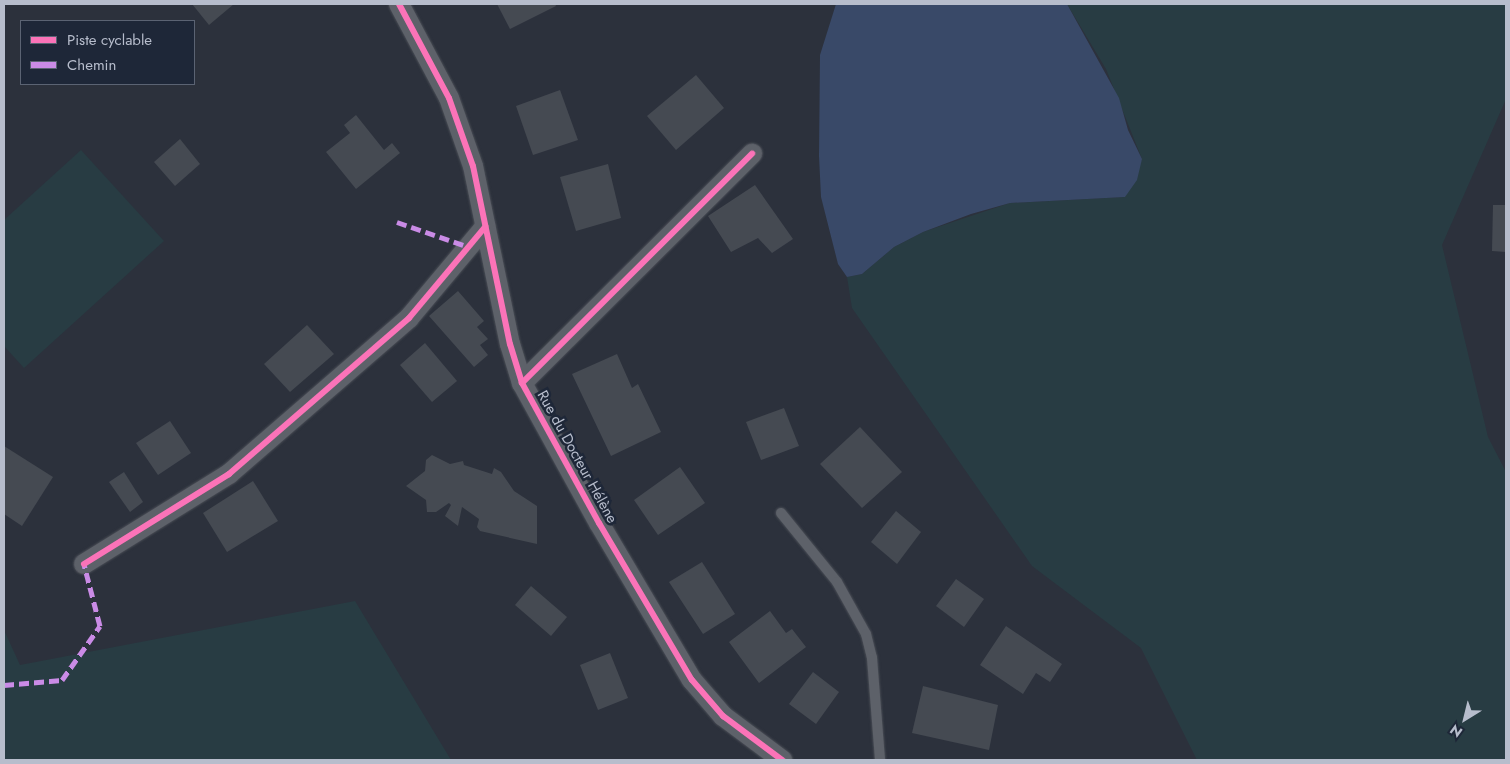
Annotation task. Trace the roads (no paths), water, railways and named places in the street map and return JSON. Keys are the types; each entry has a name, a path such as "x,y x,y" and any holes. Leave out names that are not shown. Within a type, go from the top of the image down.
{"street":[{"name":"Rue du Docteur Hélène","path":"399,4 449,98 473,166 510,344 522,383 599,523 692,680 723,716 782,760"},
{"path":"522,383 752,154"},
{"path":"84,564 229,474 409,318 486,227"}],"lane":[{"path":"781,513 837,582 866,634 872,658 880,760"}],"water":[{"path":"836,4 1067,4 1119,98 1128,130 1142,159 1137,180 1125,197 1010,203 971,214 923,232 894,247 862,274 847,277 838,264 821,197 819,156 820,55"}]}
